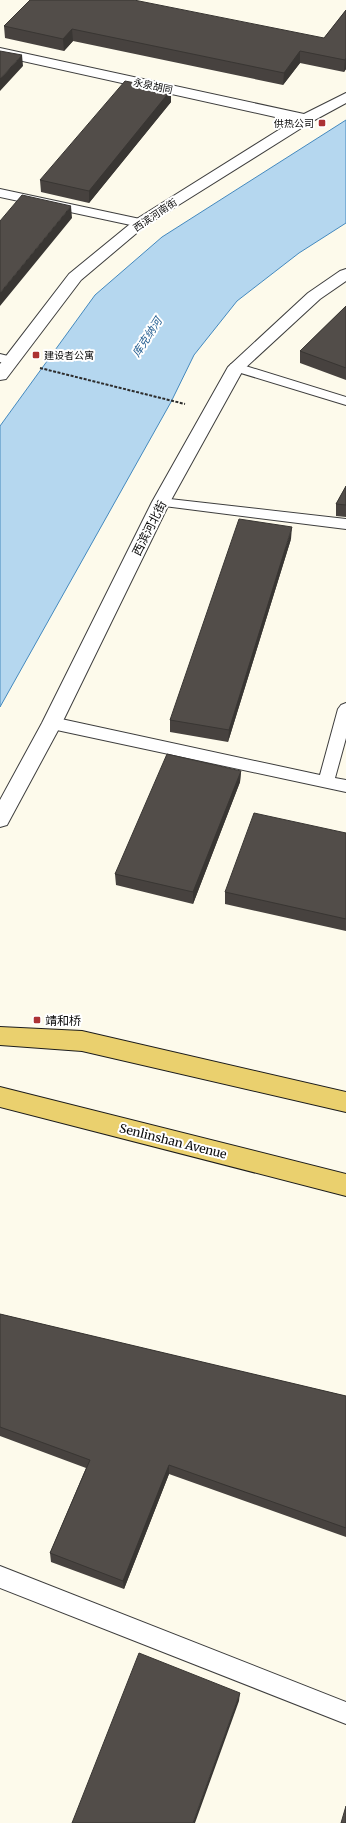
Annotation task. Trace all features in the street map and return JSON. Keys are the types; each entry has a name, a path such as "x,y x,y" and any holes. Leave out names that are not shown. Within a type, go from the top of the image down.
{"main road":[{"path":"0,1036 82,1041 346,1102"},
{"name":"Senlinshan Avenue","path":"0,1097 346,1185"}],"street":[{"name":"永泉胡同","path":"0,52 306,119"},
{"name":"西滨河南街","path":"0,375 5,359 75,277 140,223 306,119 346,97"},
{"name":"西滨河北街","path":"0,819 52,723 161,502 236,367 314,296 346,274"}],"lane":[{"path":"0,193 140,223"},
{"path":"236,367 346,401"},
{"path":"161,502 346,524"},
{"path":"326,782 346,709"},
{"path":"52,723 346,786"},
{"path":"0,1577 346,1713"}],"path":[{"path":"34,367 176,402"}],"water":[{"name":"库克纳河","path":"346,120 346,223 299,253 237,301 194,355 171,402 0,707 0,426 95,295 162,237"}],"building":[{"path":"30,0 134,0 324,38 346,10 346,58 345,60 300,51 284,73 72,29 63,39 4,26"},
{"path":"0,51 22,55 0,79"},
{"path":"125,81 171,90 89,191 40,180"},
{"path":"22,195 71,206 0,293 0,221"},
{"path":"346,306 346,368 300,351"},
{"path":"346,486 346,505 336,504"},
{"path":"239,519 292,527 229,730 170,720"},
{"path":"167,754 241,771 193,892 115,874"},
{"path":"254,813 346,833 346,919 225,892"},
{"path":"0,1314 346,1396 346,1528 169,1465 123,1581 50,1553 90,1460 0,1427"},
{"path":"139,1653 240,1693 193,1823 72,1823"},
{"path":"346,1806 346,1823 341,1823"}],"place":[{"name":"供热公司","path":"322,123"},
{"name":"建设者公寓","path":"36,355"},
{"name":"靖和桥","path":"37,1020"}]}
